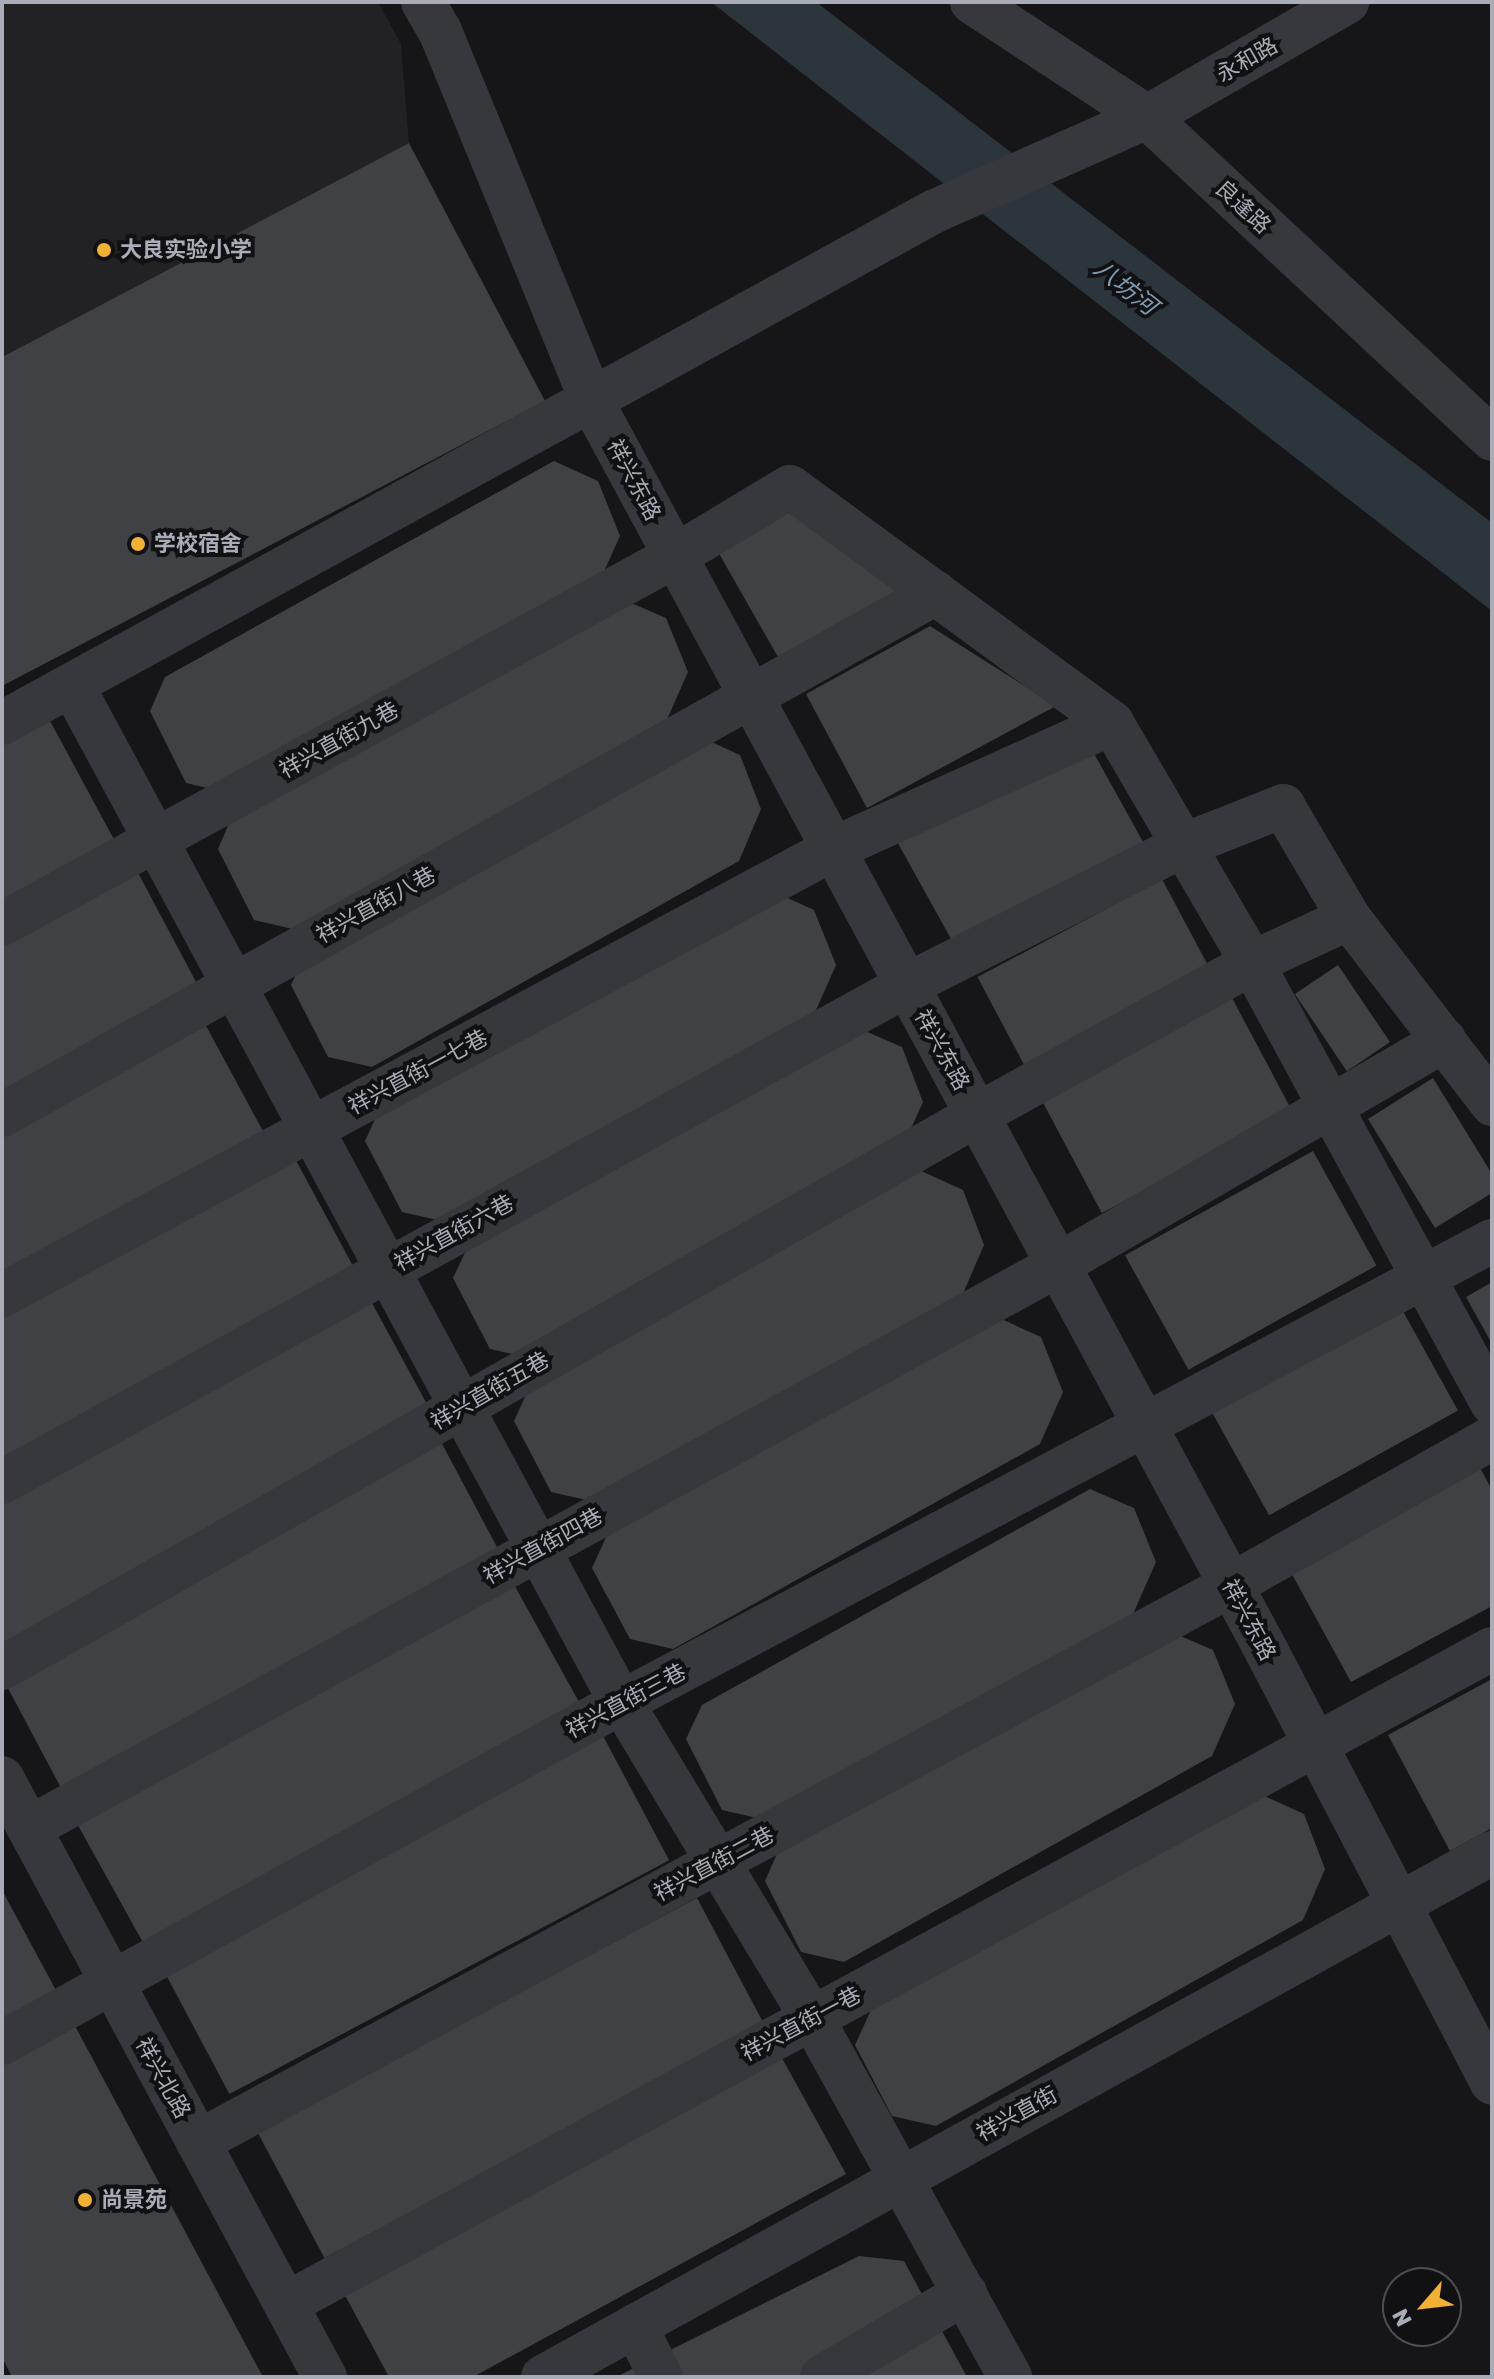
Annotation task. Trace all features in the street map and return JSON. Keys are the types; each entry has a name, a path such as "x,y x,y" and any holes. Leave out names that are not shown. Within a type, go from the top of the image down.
{"street":[{"name":"祥兴东路","path":"423,2 440,31 591,400 1231,1585 1492,2083"},
{"name":"良逢路","path":"972,2 1147,117 1492,439"},
{"name":"永和路","path":"2,723 935,211 1147,117 1347,2"},
{"name":"祥兴直街九巷","path":"2,924 675,556 790,487 936,593"},
{"path":"936,593 1112,723 1252,963 1492,1403"},
{"name":"祥兴直街八巷","path":"2,1115 750,694 936,593"},
{"path":"72,685 622,1702 812,2018 1010,2377"},
{"name":"祥兴直街一七巷","path":"2,1295 833,849 1112,723"},
{"name":"祥兴直街六巷","path":"2,1482 907,985 1182,846 1283,806 1349,918"},
{"path":"1349,918 1492,1104"},
{"name":"祥兴直街五巷","path":"2,1668 977,1115 1252,963 1349,918"},
{"name":"祥兴直街四巷","path":"29,1828 1058,1265 1444,1040"},
{"name":"祥兴直街三巷","path":"2,2043 622,1702 1492,1241"},
{"name":"祥兴直街二巷","path":"198,2142 1231,1585 1492,1438"},
{"name":"祥兴直街一巷","path":"286,2304 1492,1649"},
{"name":"祥兴北路","path":"2,1778 325,2377"},
{"name":"祥兴直街","path":"543,2377 1492,1853"},
{"path":"822,2377 965,2293"},
{"path":"635,2326 661,2377"}],"shaded area":[{"name":"大良实验小学","path":"2,2 378,2 401,44 409,143 2,357"}],"water":[{"name":"八坊河","path":"711,2 816,2 1492,523 1492,611"}],"building":[{"name":"学校宿舍","path":"409,143 545,401 2,686 2,357"},
{"path":"554,461 598,481 620,536 597,587 229,793 186,783 150,711 165,677"},
{"path":"791,508 900,595 782,664 717,550"},
{"path":"622,599 666,618 688,672 665,724 297,930 254,920 218,849 233,814"},
{"path":"930,626 1056,706 867,808 806,694"},
{"path":"49,719 117,845 2,907 2,745"},
{"path":"696,735 740,755 761,809 739,861 372,1067 328,1057 291,985 307,951"},
{"path":"1086,739 1150,854 961,958 898,843"},
{"path":"136,869 203,995 2,1105 2,942"},
{"path":"1162,879 1212,973 1028,1072 977,977"},
{"path":"770,890 814,910 836,965 813,1017 446,1222 402,1212 365,1141 381,1106"},
{"path":"1338,965 1390,1042 1347,1071 1295,994"},
{"path":"1231,996 1293,1112 1102,1213 1040,1097"},
{"path":"205,1024 271,1146 2,1291 2,1133"},
{"path":"858,1028 902,1047 923,1102 900,1153 534,1359 490,1349 453,1278 469,1244"},
{"path":"1433,1078 1492,1174 1492,1193 1435,1228 1368,1119"},
{"path":"1313,1151 1377,1266 1188,1370 1125,1255"},
{"path":"292,1153 360,1279 2,1473 2,1310"},
{"path":"919,1170 963,1190 984,1245 962,1296 595,1502 551,1492 514,1421 530,1386"},
{"path":"1492,1282 1492,1344 1466,1297"},
{"path":"366,1292 434,1417 2,1652 2,1490"},
{"path":"1394,1295 1458,1410 1269,1515 1205,1400"},
{"path":"997,1317 1041,1337 1063,1392 1040,1444 673,1649 630,1639 592,1568 608,1533"},
{"path":"439,1438 506,1564 66,1798 2,1677 2,1670"},
{"path":"1478,1464 1492,1490 1492,1606 1351,1682 1288,1567"},
{"path":"1090,1489 1134,1508 1156,1562 1133,1614 766,1820 722,1810 686,1739 702,1705"},
{"path":"512,1581 582,1707 146,1948 76,1822"},
{"path":"1169,1631 1213,1650 1235,1704 1212,1756 844,1962 801,1952 765,1881 780,1847"},
{"path":"1492,1679 1492,1828 1450,1851 1388,1735"},
{"path":"602,1734 669,1860 229,2094 162,1968"},
{"path":"1260,1794 1304,1814 1325,1869 1303,1920 936,2126 892,2116 855,2045 871,2010"},
{"name":"尚景苑","path":"2,1890 263,2377 12,2377 2,2357"},
{"path":"697,1898 764,2024 324,2258 257,2132"},
{"path":"777,2049 846,2174 473,2377 389,2377 340,2286"},
{"path":"859,2256 904,2261 967,2377 616,2377"}],"place":[{"name":"大良实验小学","path":"104,250"},
{"name":"学校宿舍","path":"138,544"},
{"name":"尚景苑","path":"85,2200"}]}
